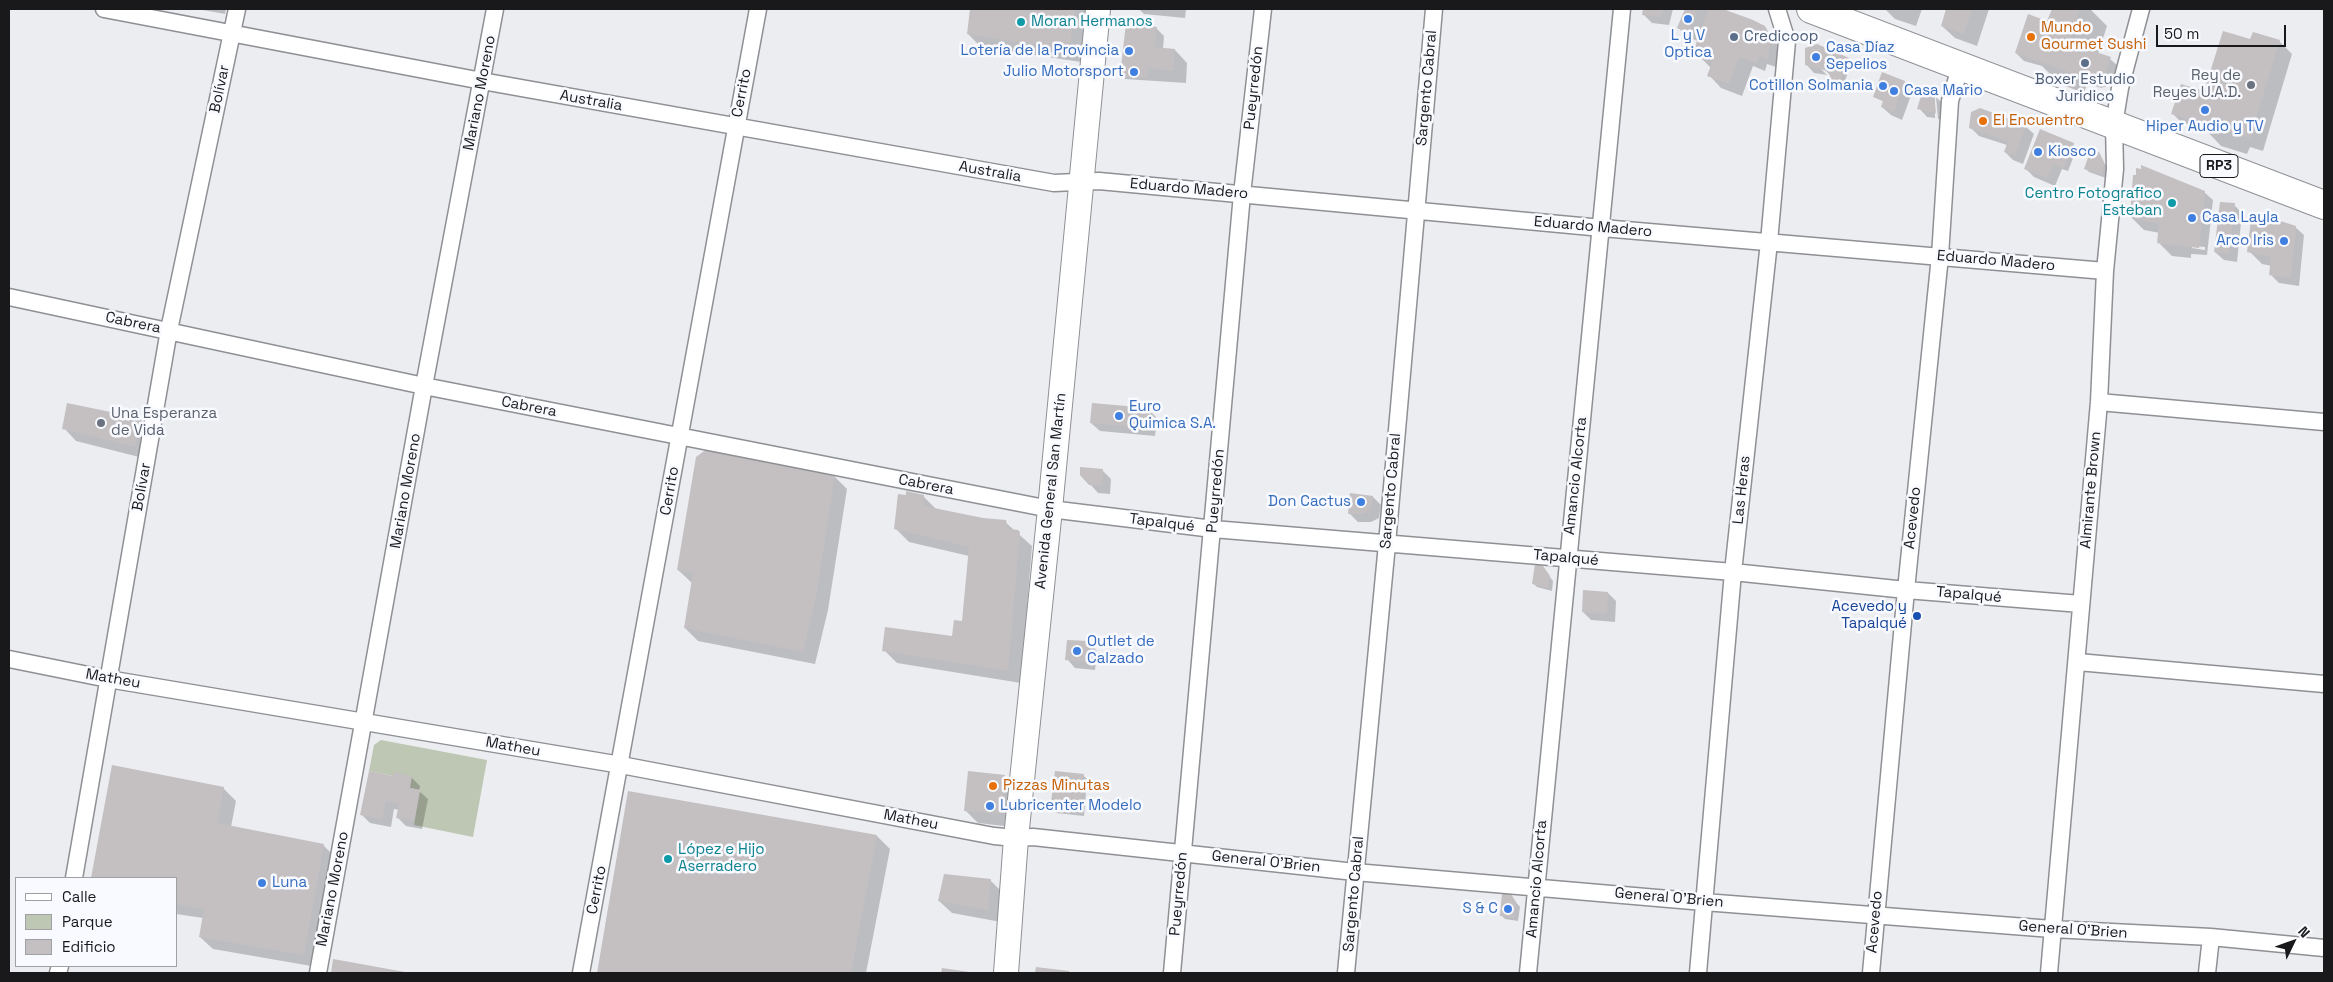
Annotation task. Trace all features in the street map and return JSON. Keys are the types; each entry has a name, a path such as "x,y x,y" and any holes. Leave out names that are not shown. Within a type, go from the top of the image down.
{"highway":[{"name":"RP3","path":"1811,9 2324,205"}],"main road":[{"name":"Avenida General San Martín","path":"1006,973 1016,838 1098,9"}],"street":[{"name":"Australia","path":"104,9 736,127 1054,183 1080,182"},
{"name":"Bolívar","path":"74,877 169,330 237,9"},
{"name":"Mariano Moreno","path":"318,973 365,722 424,386 495,9"},
{"name":"Cerrito","path":"581,973 621,765 758,9"},
{"name":"Pueyrredón","path":"1172,973 1242,194 1263,9"},
{"name":"Sargento Cabral","path":"1346,973 1387,544 1434,9"},
{"name":"Amancio Alcorta","path":"1528,973 1622,9"},
{"name":"Las Heras","path":"1698,973 1733,572 1769,242 1787,42 1777,9"},
{"name":"Almirante Brown","path":"2050,973 2052,929 2078,662 2081,604 2099,402 2105,271 2115,169 2114,125 2120,88 2141,9"},
{"name":"Acevedo","path":"1871,973 1906,590 1940,256 1950,101 1961,65"},
{"name":"Eduardo Madero","path":"1080,182 1099,181 1602,228 2105,271"},
{"name":"Cabrera","path":"9,297 424,386 680,438 1050,509"},
{"path":"2099,402 2324,422"},
{"name":"Tapalqué","path":"1050,509 1213,529 1733,572 1906,590 2081,604"},
{"name":"Matheu","path":"9,659 108,679 621,765 994,836 1016,838"},
{"path":"2078,662 2324,684"},
{"name":"General O'Brien","path":"1016,838 1033,837 1356,872 1536,886 1704,902 2052,929 2210,937 2324,948"},
{"path":"2207,973 2210,937"}],"green space":[{"path":"381,740 487,760 473,837 414,825 420,790 410,788 393,776 369,771 374,745"}],"building":[{"name":"Moran Hermanos","path":"970,9 1075,9 1069,50 967,34"},
{"path":"1643,9 1663,9 1661,17 1642,15"},
{"name":"L y V Optica","path":"1685,9 1698,9 1688,33 1677,28"},
{"path":"1709,9 1723,9 1753,20 1765,26 1771,37 1768,59 1759,56 1757,63 1739,57 1729,84 1707,76 1715,54 1704,49 1702,55 1693,52"},
{"path":"1946,9 1972,9 1964,34 1941,26"},
{"path":"2052,9 2080,9 2068,43 2111,57 2104,76 2091,80 2015,53 2028,14 2047,21"},
{"path":"1126,23 1157,27 1154,47 1175,49 1173,71 1148,68 1147,78 1120,76"},
{"path":"2223,31 2250,39 2253,32 2280,40 2250,138 2171,114 2181,84 2204,91"},
{"path":"1817,44 1849,58 1839,85 1828,81 1831,72 1805,65 1805,48"},
{"path":"1882,72 1905,81 1894,112 1881,107 1883,101 1873,97"},
{"path":"1924,86 1934,93 1936,113 1917,109"},
{"path":"1980,108 2026,125 2015,156 2004,152 2008,141 1969,128 1971,112"},
{"path":"2040,129 2074,143 2064,168 2053,164 2047,178 2024,169"},
{"path":"2091,149 2099,152 2104,162 2102,175 2084,169"},
{"path":"2141,165 2205,191 2199,248 2157,243 2159,224 2130,217 2133,175 2136,175 2136,168 2141,169"},
{"path":"2220,202 2235,203 2229,254 2214,252"},
{"path":"2252,212 2296,226 2291,278 2269,275 2271,257 2247,252"},
{"name":"Una Esperanza de Vida","path":"67,403 140,418 135,447 62,429"},
{"name":"Euro Quimica S.A.","path":"1092,403 1149,408 1147,428 1090,423"},
{"path":"707,449 835,475 816,597 803,652 684,628 693,573 677,570 696,457"},
{"path":"1080,467 1103,469 1102,486 1089,485 1080,475"},
{"path":"906,491 924,495 924,506 983,518 1006,520 1008,529 1020,532 1008,671 882,651 885,627 952,636 954,620 962,621 969,547 894,529 898,494 906,495"},
{"name":"Don Cactus","path":"1350,493 1373,496 1371,509 1363,514 1348,514"},
{"path":"1535,564 1543,566 1550,576 1548,588 1532,584"},
{"path":"1583,590 1608,592 1607,614 1582,612"},
{"name":"Outlet de Calzado","path":"1067,640 1089,641 1087,662 1065,660"},
{"path":"112,765 224,787 217,823 324,844 304,955 199,937 204,909 178,904 178,877 91,877"},
{"path":"369,771 393,776 394,772 412,776 410,788 420,790 414,821 396,818 399,804 386,801 382,819 360,815"},
{"path":"968,771 1005,775 1001,814 964,811"},
{"path":"1055,771 1084,774 1080,813 1050,810"},
{"path":"628,791 877,835 851,973 597,973"},
{"path":"944,874 991,879 988,910 938,901"},
{"name":"S & C","path":"1502,893 1511,894 1516,902 1514,918 1500,916"},
{"path":"333,959 405,972 331,973"},
{"path":"1036,967 1069,971 1069,973 1035,973"},
{"path":"942,968 970,972 970,973 941,973"}],"place":[{"name":"L y V Optica","path":"1688,19"},
{"name":"Moran Hermanos","path":"1021,22"},
{"name":"Credicoop","path":"1734,37"},
{"name":"Mundo Gourmet Sushi","path":"2031,37"},
{"name":"Lotería de la Provincia","path":"1129,51"},
{"name":"Casa Díaz Sepelios","path":"1816,57"},
{"name":"Boxer Estudio Juridico","path":"2085,63"},
{"name":"Julio Motorsport","path":"1134,72"},
{"name":"Rey de Reyes U.A.D.","path":"2251,85"},
{"name":"Cotillon Solmania","path":"1883,86"},
{"name":"Casa Mario","path":"1894,91"},
{"name":"Hiper Audio y TV","path":"2205,110"},
{"name":"El Encuentro","path":"1983,121"},
{"name":"Kiosco","path":"2038,152"},
{"name":"Centro Fotografico Esteban","path":"2172,203"},
{"name":"Casa Layla","path":"2192,218"},
{"name":"Arco Iris","path":"2284,241"},
{"name":"Euro Quimica S.A.","path":"1119,416"},
{"name":"Una Esperanza de Vida","path":"101,423"},
{"name":"Don Cactus","path":"1361,502"},
{"name":"Acevedo y Tapalqué","path":"1917,616"},
{"name":"Outlet de Calzado","path":"1077,651"},
{"name":"Pizzas Minutas","path":"993,786"},
{"name":"Lubricenter Modelo","path":"990,806"},
{"name":"López e Hijo Aserradero","path":"668,859"},
{"name":"Luna","path":"262,883"},
{"name":"S & C","path":"1508,909"}]}
